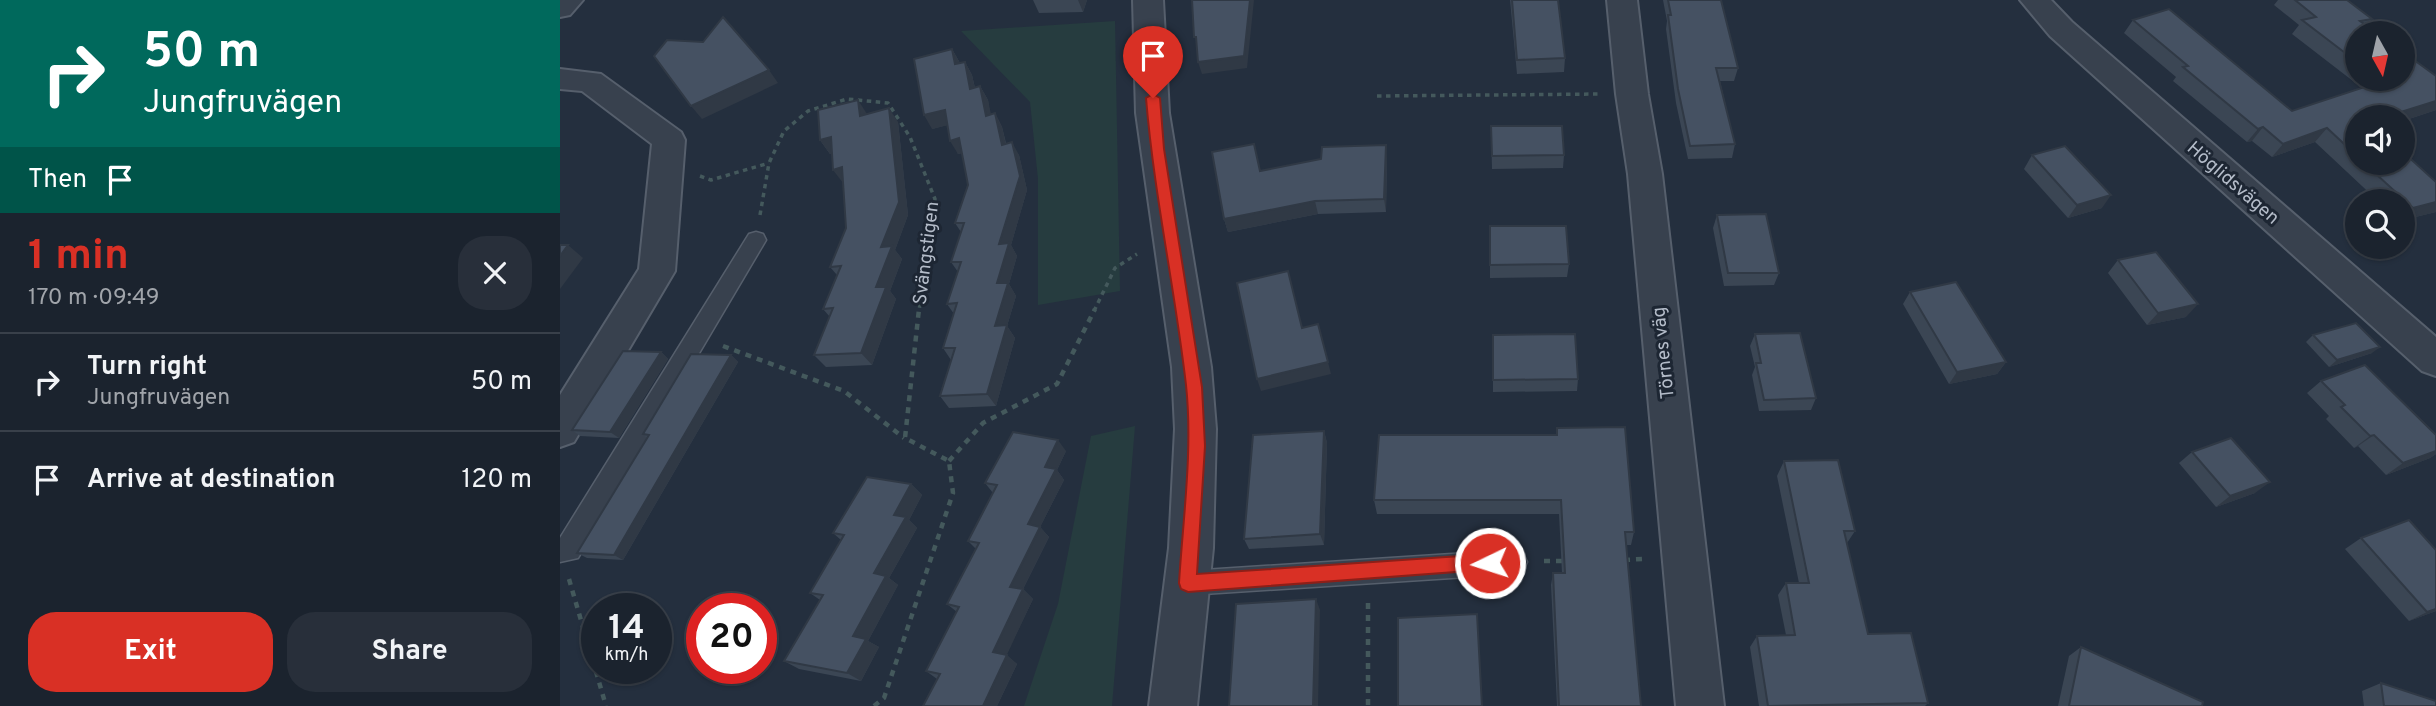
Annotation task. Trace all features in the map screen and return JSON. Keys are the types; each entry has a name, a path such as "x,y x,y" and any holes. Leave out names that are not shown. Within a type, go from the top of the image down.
{"street":[{"path":"560,8 568,0"},
{"path":"1148,0 1147,24 1157,149 1194,387 1196,446 1188,583 1173,706"},
{"name":"Törnes väg","path":"1622,0 1632,94 1645,174 1700,706"},
{"name":"Höglidsvägen","path":"2035,0 2060,29 2436,360"},
{"path":"560,79 590,81 669,140 657,271 560,430"}],"lane":[{"path":"564,550 756,240"},
{"path":"1188,583 1514,562"}],"path":[{"path":"1377,96 1632,94"},
{"name":"Svängstigen","path":"756,240 769,163 785,131 808,111 847,99 888,103 910,137 935,200 921,288 905,438"},
{"path":"711,180 769,163"},
{"path":"874,706 884,698 953,493 949,461 983,423 1057,384 1115,268 1170,233"},
{"path":"695,341 729,347 844,391 905,438 949,461"},
{"path":"564,550 569,579 606,706"},
{"path":"1614,560 1683,558"},
{"path":"1514,562 1574,561"},
{"path":"1368,570 1368,706"}],"green space":[{"path":"1115,21 1120,291 1038,305 1038,179 1030,102 961,31"},
{"path":"1135,426 1112,706 1024,706 1058,604 1091,436"}],"building":[{"path":"1192,0 1250,0 1244,56 1198,62"},
{"path":"1512,0 1558,0 1565,58 1517,60"},
{"path":"1668,0 1721,0 1738,68 1716,68 1735,144 1690,146 1678,89"},
{"path":"2295,0 2347,0 2372,19 2345,21 2345,53 2302,20 2316,17"},
{"path":"2169,9 2292,111 2353,91 2415,91 2415,61 2436,76 2436,101 2415,108 2415,105 2345,105 2345,145 2327,128 2283,144 2263,127 2258,129 2183,67 2188,66 2133,20"},
{"path":"723,17 769,70 691,106 654,56 667,40 703,42"},
{"path":"952,49 955,64 965,62 970,89 980,86 986,116 995,113 1002,145 1012,142 1020,176 999,244 1009,243 997,283 1008,283 995,326 1007,325 987,394 940,396 955,348 943,348 957,303 947,304 961,262 951,262 964,223 955,223 968,185 959,138 950,141 945,110 924,115 914,59"},
{"path":"858,100 860,116 889,108 899,202 881,247 892,246 876,287 886,287 861,353 814,355 833,308 823,309 841,266 830,267 846,228 842,167 833,170 831,137 820,140 818,110"},
{"path":"1491,126 1562,126 1564,155 1492,156"},
{"path":"1254,144 1260,171 1321,159 1322,147 1386,145 1384,199 1315,201 1224,219 1212,152"},
{"path":"2065,146 2111,195 2077,205 2032,155"},
{"path":"2415,163 2436,182 2436,202 2415,207 2415,189 2392,189 2377,175 2415,175"},
{"path":"1766,214 1779,273 1728,273 1717,215"},
{"path":"1490,226 1566,226 1569,264 1490,265"},
{"path":"560,245 568,245 560,256"},
{"path":"2156,252 2198,304 2158,313 2118,260"},
{"path":"1288,271 1302,328 1318,324 1328,362 1257,379 1237,283"},
{"path":"1956,282 2006,362 1957,372 1910,292"},
{"path":"2356,323 2380,347 2337,360 2313,335"},
{"path":"1800,333 1816,398 1764,400 1756,363 1761,363 1755,334"},
{"path":"1575,334 1578,379 1493,380 1493,335"},
{"path":"623,351 661,352 610,432 572,430"},
{"path":"691,354 731,355 614,555 577,553 649,435 643,434"},
{"path":"2365,365 2436,435 2436,451 2403,463 2341,407 2345,405 2321,381"},
{"path":"1625,427 1634,532 1625,532 1641,706 1559,706 1553,573 1565,573 1561,500 1374,500 1379,435 1557,435 1557,428"},
{"path":"1324,431 1320,534 1244,539 1253,435"},
{"path":"1013,432 1058,440 1045,467 1056,469 1028,524 1040,527 1010,587 1023,589 993,652 1007,655 983,706 923,706 940,674 926,671 959,607 947,604 979,543 968,541 997,485 985,483"},
{"path":"2231,438 2270,482 2230,496 2192,452"},
{"path":"1838,460 1855,531 1844,531 1868,634 1911,633 1928,703 1768,706 1757,636 1795,635 1786,583 1809,583 1784,461"},
{"path":"867,477 911,484 894,515 906,517 874,573 886,576 853,636 866,639 847,673 784,661 823,595 810,593 844,535 833,533"},
{"path":"2409,520 2436,550 2436,609 2427,612 2361,538"},
{"path":"1316,599 1313,706 1229,706 1236,604"},
{"path":"1477,614 1482,706 1398,706 1398,618"},
{"path":"2081,647 2203,702 2202,706 2069,706"},
{"path":"2381,683 2436,701 2436,706 2384,706"}],"route":[{"path":"1153,98 1157,149 1194,387 1196,446 1188,583 1490,563"}]}
